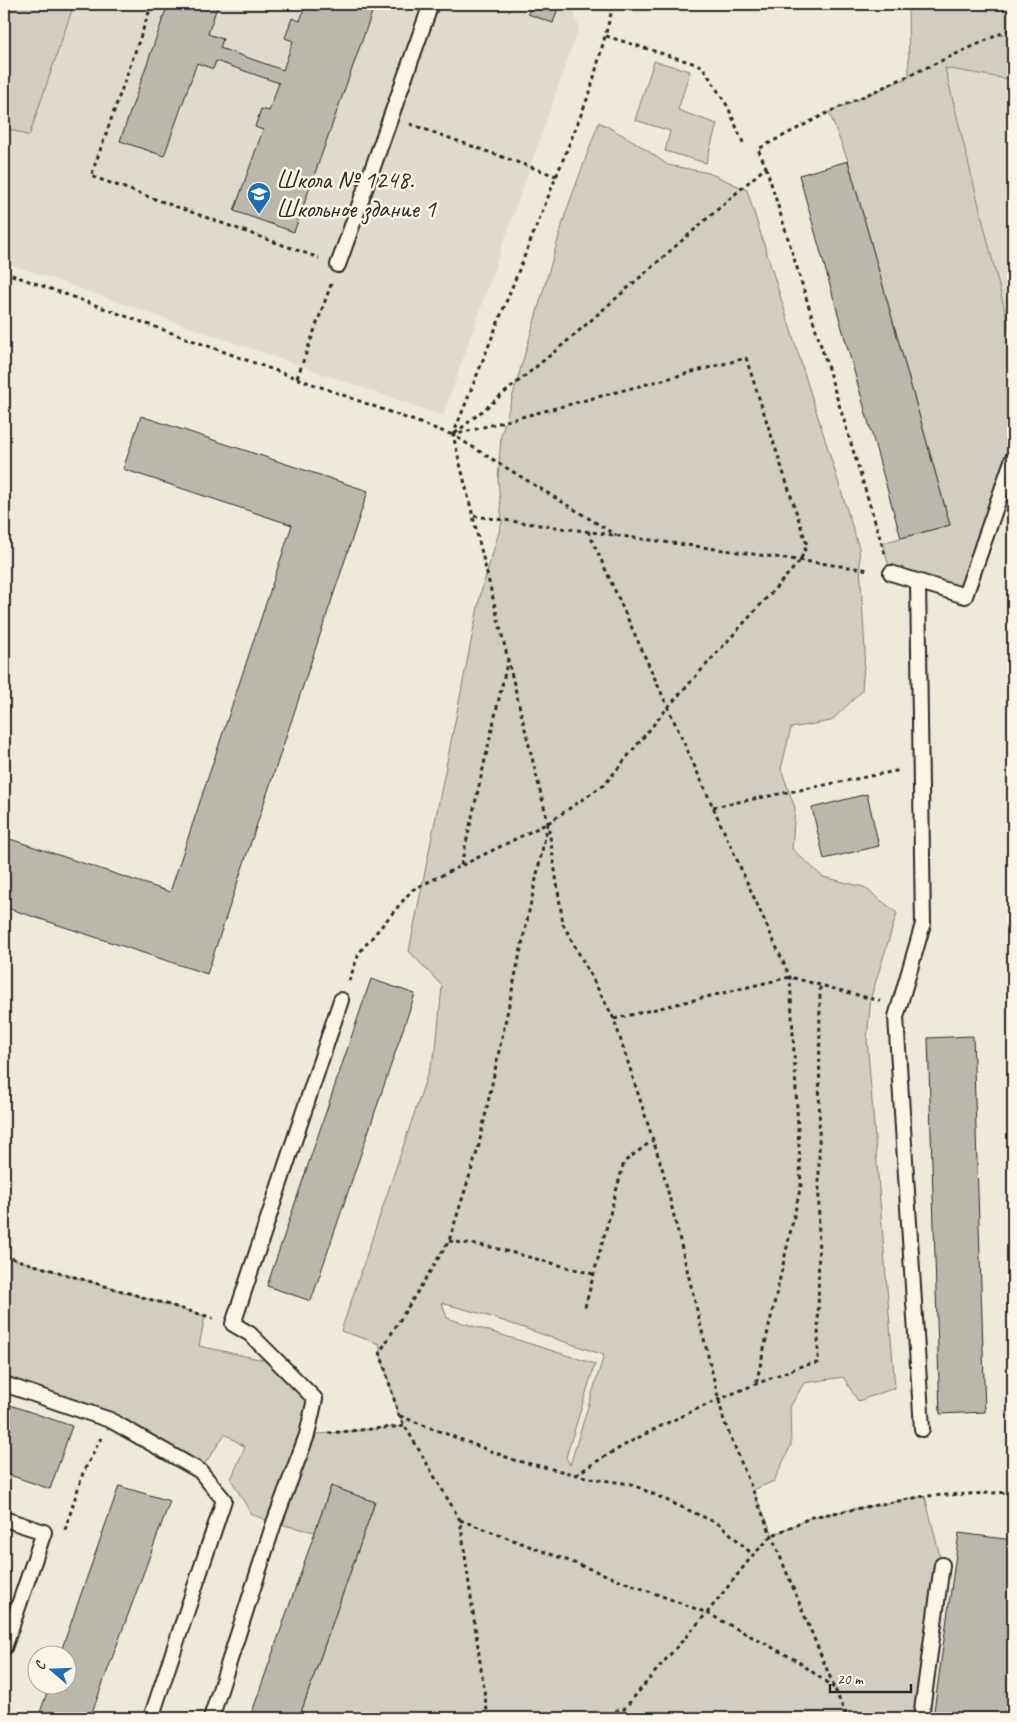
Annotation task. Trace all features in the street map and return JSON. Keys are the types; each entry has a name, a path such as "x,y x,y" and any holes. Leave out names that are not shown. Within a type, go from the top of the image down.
{"lane":[{"path":"338,265 431,4"},
{"path":"891,573 964,596 1013,458"},
{"path":"918,582 923,924 896,1017 922,1428"},
{"path":"211,1718 274,1523 307,1435 315,1399 250,1334 233,1324 341,1000"},
{"path":"4,1384 110,1420 200,1472 224,1500 151,1718"},
{"path":"4,1519 44,1532 4,1648"},
{"path":"921,1718 942,1565"}],"path":[{"path":"152,4 91,176 338,265 298,378"},
{"path":"601,4 612,10 590,92 453,435 548,823 563,924 614,1019 663,1171 724,1421 773,1535 847,1718"},
{"path":"474,516 891,573 766,167 758,149 830,112 1013,28"},
{"path":"606,36 702,66 728,107 744,145"},
{"path":"391,117 556,176"},
{"path":"453,435 565,343 766,167"},
{"path":"4,272 453,435 616,535"},
{"path":"341,1000 359,952 412,890 548,823 605,784 668,707 800,561 806,545 746,358 453,435"},
{"path":"588,531 790,977 801,1185 756,1384"},
{"path":"460,865 508,658"},
{"path":"713,807 921,766"},
{"path":"488,1718 460,1520 399,1416 380,1352 449,1241 478,1149 548,823"},
{"path":"614,1019 790,977 899,1006"},
{"path":"576,1475 614,1450 718,1399 804,1365 818,1363 820,985"},
{"path":"585,1307 624,1162 653,1140"},
{"path":"449,1241 491,1247 593,1274"},
{"path":"4,1256 233,1324"},
{"path":"399,1416 514,1460 576,1475 631,1484 721,1525 753,1555"},
{"path":"83,1473 110,1420"},
{"path":"307,1435 405,1426"},
{"path":"620,1718 624,1709 753,1555 773,1535 812,1517 915,1498 1013,1492"},
{"path":"460,1520 706,1613 796,1660 836,1689"},
{"path":"592,1718 624,1709"}],"shaded area":[{"name":"Школа № 1248. Школьное здание 1","path":"4,4 571,4 579,27 443,416 4,262"},
{"path":"4,4 74,4 29,136 4,127"},
{"path":"908,4 1013,4 1013,80 945,68 1013,343 1013,458 965,596 891,573 882,543 950,525 848,161 829,112 909,77"},
{"path":"654,61 690,71 678,110 717,124 706,163 665,151 670,131 635,120"},
{"path":"945,68 1013,80 1013,343"},
{"path":"599,122 635,142 668,165 709,173 747,190 859,548 865,651 862,691 831,721 791,728 781,769 795,808 792,849 823,877 864,887 897,913 871,997 867,1039 895,1388 858,1401 843,1377 804,1383 790,1407 791,1445 774,1481 753,1490 773,1535 812,1517 925,1496 942,1565 921,1718 299,1718 375,1502 331,1486 315,1532 274,1523 251,1514 231,1479 245,1447 225,1434 200,1471 110,1420 4,1384 4,1256 205,1316 199,1346 282,1364 315,1399 308,1435 404,1426 399,1416 380,1352 380,1344 341,1331 436,1049 442,986 409,951 481,592 502,522 498,480 501,436 566,212","holes":["442,1303 482,1314 604,1355 570,1465 566,1457 595,1364 447,1318"]}],"building":[{"path":"168,4 218,4 208,34 223,39 220,48 283,70 293,41 285,38 292,18 300,21 306,4 375,4 294,232 234,211 263,130 255,127 261,109 269,111 279,83 216,61 213,69 197,63 164,156 120,141"},
{"path":"532,4 559,5 553,23 528,14"},
{"path":"848,161 950,525 901,538 799,175"},
{"path":"141,416 368,491 207,974 4,907 4,837 170,892 292,525 123,469"},
{"path":"867,794 879,846 824,859 812,808"},
{"path":"371,979 415,994 311,1301 267,1286"},
{"path":"973,1036 985,1412 940,1414 928,1038"},
{"path":"4,1403 72,1426 50,1489 4,1473"},
{"path":"119,1486 170,1501 90,1718 38,1718 46,1694 78,1694 78,1644 64,1644"},
{"path":"331,1486 375,1502 299,1718 250,1718"},
{"path":"959,1533 1013,1540 1013,1696 1010,1718 933,1718"}],"place":[{"name":"Школа № 1248. Школьное здание 1","path":"259,215"}]}
